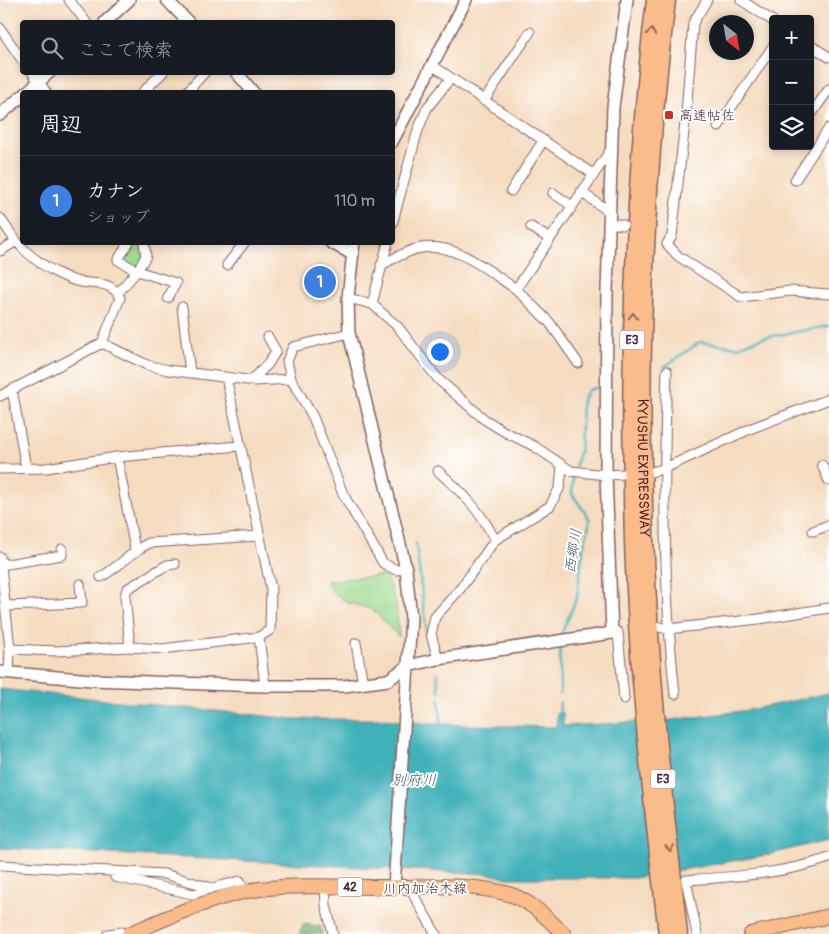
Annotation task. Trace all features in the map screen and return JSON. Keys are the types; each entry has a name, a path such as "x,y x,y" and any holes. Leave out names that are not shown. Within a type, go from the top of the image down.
{"highway":[{"name":"KYUSHU EXPRESSWAY","path":"655,0 645,93 633,295 633,542 667,881 667,934"},
{"name":"KYUSHU EXPRESSWAY","path":"647,679 643,426 645,293 657,92 667,0"},
{"name":"KYUSHU EXPRESSWAY","path":"667,881 679,934"}],"main road":[{"name":"川内加治木線","path":"129,934 178,913 245,891 394,883 415,887 466,887 506,894 524,901 564,934"},
{"path":"750,934 829,916"}],"street":[{"path":"68,0 84,20"},
{"path":"107,20 129,0"},
{"path":"168,0 186,20"},
{"path":"395,136 466,0"},
{"path":"624,699 615,633 606,475 607,291 613,108 627,0"},
{"path":"707,0 693,23 686,114 672,236 663,242 678,256 741,297 790,291 829,294"},
{"path":"741,0 769,18"},
{"path":"0,28 20,57"},
{"path":"484,101 530,32"},
{"path":"814,48 829,57"},
{"path":"718,127 769,52"},
{"path":"432,65 450,79 593,174"},
{"path":"34,75 45,90"},
{"path":"29,90 47,75"},
{"path":"145,90 160,75"},
{"path":"188,90 202,75"},
{"path":"239,75 251,90"},
{"path":"395,213 418,130 427,108 450,79"},
{"path":"814,110 829,89"},
{"path":"1,112 20,98"},
{"path":"795,180 829,128"},
{"path":"510,191 543,141"},
{"path":"516,289 612,148"},
{"path":"581,192 610,218 623,225"},
{"path":"553,193 572,206"},
{"path":"0,218 15,242 25,252 55,272 77,282 110,285 120,298 102,343 0,395"},
{"path":"531,227 550,239"},
{"path":"0,251 15,242"},
{"path":"127,245 118,260 137,271 176,283 168,298"},
{"path":"118,293 137,271 146,256 144,245"},
{"path":"227,265 244,245"},
{"path":"372,304 387,245"},
{"path":"381,265 420,248 444,247 467,258 516,289 550,323 578,363"},
{"path":"353,248 348,298 349,333 406,569 411,618 394,883"},
{"path":"348,298 372,304 398,327 438,379 484,418 534,446 571,471 606,475 624,474"},
{"path":"182,307 190,373"},
{"path":"349,333 293,347 287,361 291,379 313,417 343,494 383,563 396,570 406,569"},
{"path":"252,380 268,364 276,351 268,337"},
{"path":"102,343 147,365 190,373 252,380 291,379"},
{"path":"667,371 663,469 668,629 675,694"},
{"path":"10,649 56,651 130,647 162,649 259,637 270,630 271,589 258,536 226,377"},
{"path":"12,389 26,468"},
{"path":"651,472 663,469 760,425 829,399"},
{"path":"0,469 46,468 117,457 239,446"},
{"path":"117,457 135,549"},
{"path":"822,465 829,481"},
{"path":"438,659 431,634 435,617 460,589 495,540 550,506 560,487 562,466"},
{"path":"438,471 470,501 485,519 495,540"},
{"path":"814,531 829,525"},
{"path":"102,577 115,569 135,549 156,541 258,536"},
{"path":"62,549 62,554 1,561 10,649 5,672 92,680 320,688 388,680 408,666 438,659 631,630"},
{"path":"130,647 125,596 127,588 167,565 175,564"},
{"path":"6,606 82,603 80,584"},
{"path":"655,626 668,629 759,619 829,608"},
{"path":"259,637 265,686"},
{"path":"356,643 363,684"},
{"path":"697,934 686,880 745,876 809,865 829,858"},
{"path":"0,864 164,874 212,888"},
{"path":"80,874 119,878 193,894 240,881 245,891"},
{"path":"325,887 326,905 333,934"},
{"path":"415,887 414,896 436,934"},
{"path":"108,934 122,932 124,934"}],"green space":[{"path":"129,245 142,245 144,257 137,270 120,260"},
{"path":"385,575 396,603 399,637 372,609 348,603 332,591 327,581"},
{"path":"303,924 320,926 323,934 299,934"}],"water":[{"name":"別府川","path":"0,689 295,719 381,719 436,724 556,727 557,713 563,713 563,726 671,720 749,710 829,693 829,840 762,856 635,878 507,878 489,874 0,848"}],"waterway":[{"path":"664,367 700,342 738,347 762,338 829,326"},
{"name":"西郷川","path":"575,467 580,449 582,400 588,390 602,386"},
{"name":"西郷川","path":"561,635 577,597 583,548 589,526 589,518 572,494 573,474"},
{"path":"416,543 429,653"},
{"name":"西郷川","path":"560,647 560,694"},
{"path":"437,672 439,691"},
{"path":"439,699 441,725"},
{"path":"559,716 560,702"}],"place":[{"name":"高速帖佐","path":"669,115"},
{"name":"カナン","path":"320,282"}]}
